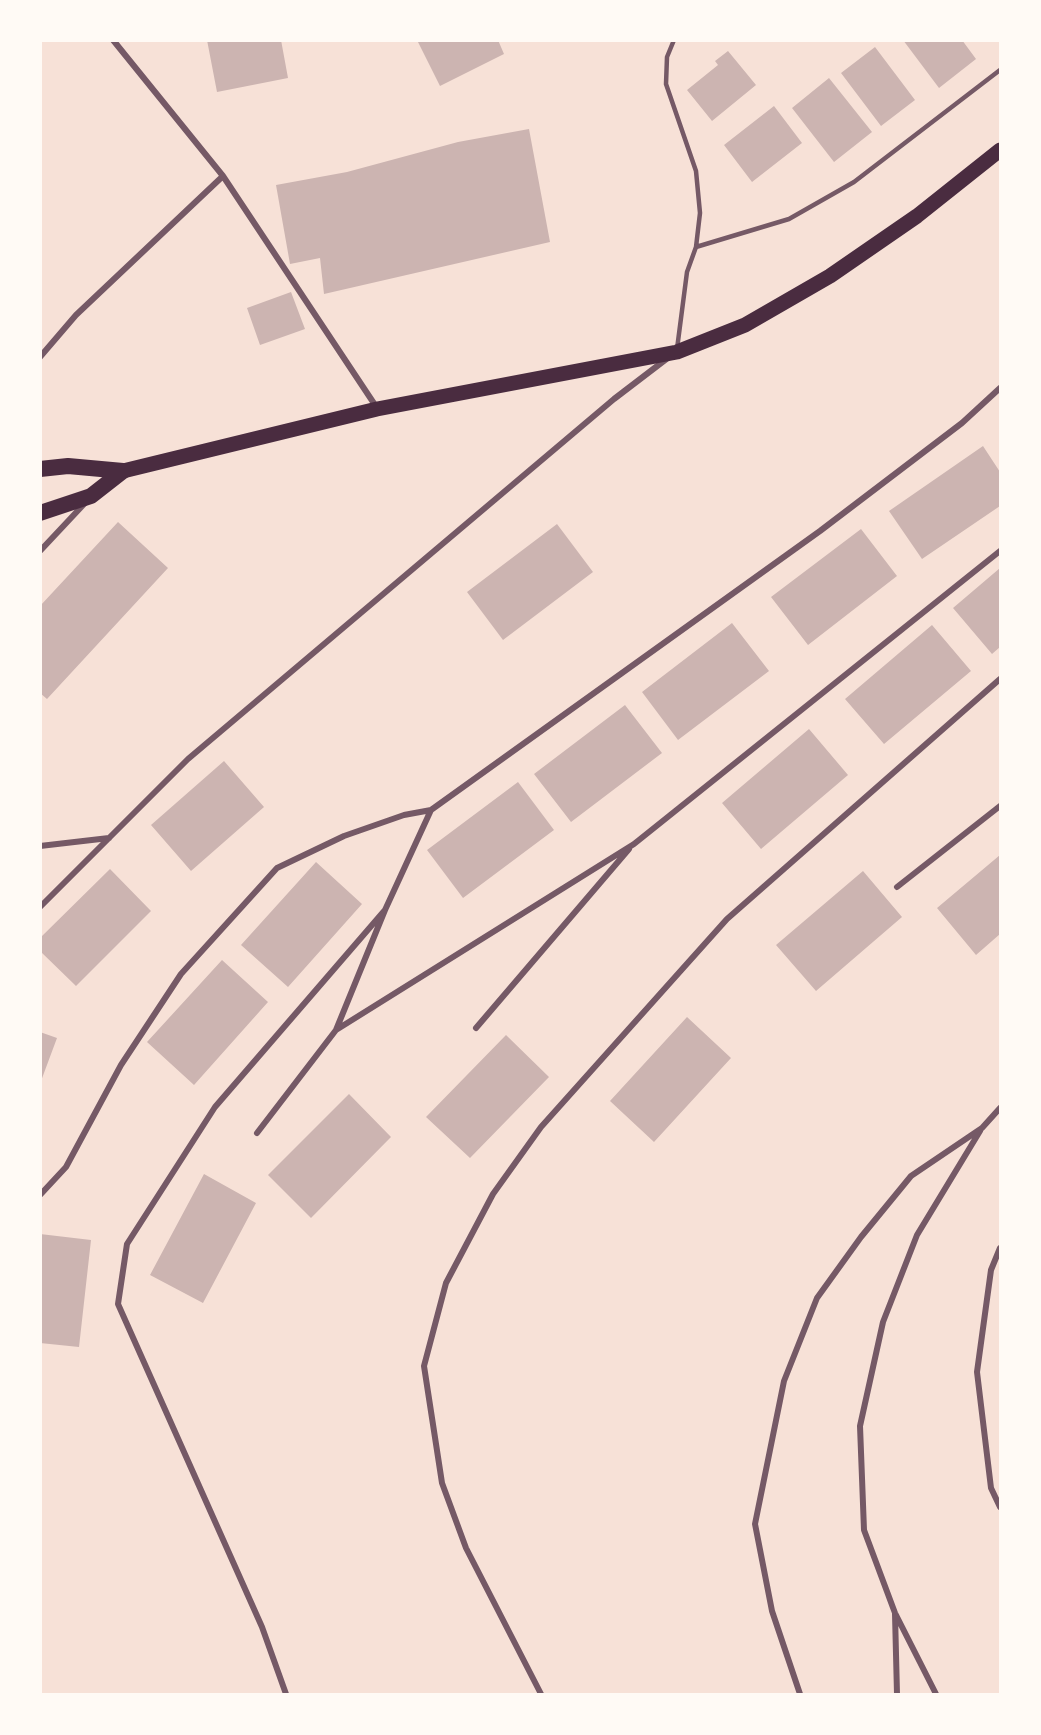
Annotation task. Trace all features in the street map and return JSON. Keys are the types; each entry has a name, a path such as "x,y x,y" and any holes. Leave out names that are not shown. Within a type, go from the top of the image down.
{"highway":[{"path":"40,469 68,466 123,471"},
{"path":"40,513 91,496 123,471"}],"main road":[{"path":"123,471 377,409 677,351 746,325 830,276 917,216 1000,150"}],"street":[{"path":"113,40 223,176 377,409"},
{"path":"40,357 76,315 223,176"},
{"path":"40,907 197,752 614,399 677,351"},
{"path":"40,1195 66,1167 121,1065 181,974 277,868 344,836 404,815 431,810 820,531 962,423 1000,388"},
{"path":"40,551 91,496"},
{"path":"336,1030 634,844 1000,551"},
{"path":"541,1695 466,1548 442,1483 424,1366 446,1283 494,1194 541,1127 727,919 1000,679"},
{"path":"897,887 1000,806"},
{"path":"257,1133 336,1030 385,910 431,810"},
{"path":"40,846 110,838"},
{"path":"476,1028 634,844"},
{"path":"286,1695 262,1627 118,1304 127,1244 215,1107 385,910"},
{"path":"936,1695 895,1612 864,1530 860,1426 882,1323 917,1235 982,1128 1000,1108"},
{"path":"801,1695 772,1611 755,1524 784,1381 817,1298 861,1237 911,1176 982,1128"},
{"path":"1000,1248 991,1270 977,1372 991,1488 1000,1508"},
{"path":"895,1612 897,1695"}],"lane":[{"path":"674,40 667,57 666,84 696,171 700,213 696,248 687,272 677,351"},
{"path":"696,248 789,219 854,182 1000,70"}],"building":[{"path":"207,40 281,40 288,78 217,92"},
{"path":"417,40 498,40 504,54 440,86"},
{"path":"903,40 962,40 976,59 939,88"},
{"path":"875,47 915,100 881,126 841,73"},
{"path":"728,51 756,85 712,121 687,90 718,65 715,61"},
{"path":"829,78 872,132 834,162 792,108"},
{"path":"774,106 802,143 752,182 724,145"},
{"path":"529,129 550,242 324,294 320,258 290,264 276,185 347,172 458,142"},
{"path":"291,292 305,329 260,345 247,308"},
{"path":"983,446 1000,472 1000,506 922,559 889,511"},
{"path":"118,522 168,568 47,699 40,693 40,606"},
{"path":"557,524 593,572 503,640 467,592"},
{"path":"861,529 897,576 808,645 771,597"},
{"path":"1000,568 1000,647 992,654 953,608"},
{"path":"732,623 769,671 678,740 642,692"},
{"path":"932,625 971,671 884,744 845,699"},
{"path":"625,705 662,753 571,822 534,774"},
{"path":"809,729 848,775 761,849 722,803"},
{"path":"224,761 264,807 191,871 151,825"},
{"path":"518,782 554,830 463,898 427,850"},
{"path":"1000,855 1000,934 976,955 937,908"},
{"path":"316,862 362,904 288,987 241,945"},
{"path":"110,869 151,911 76,986 40,951 40,938"},
{"path":"863,871 902,917 816,991 776,945"},
{"path":"222,960 268,1002 194,1085 147,1042"},
{"path":"687,1017 731,1058 654,1142 610,1101"},
{"path":"40,1032 57,1038 41,1081 40,1080"},
{"path":"506,1035 549,1077 470,1158 426,1117"},
{"path":"349,1094 391,1137 311,1218 268,1175"},
{"path":"204,1174 256,1203 203,1303 150,1275"},
{"path":"40,1234 91,1240 79,1347 40,1343"}]}
